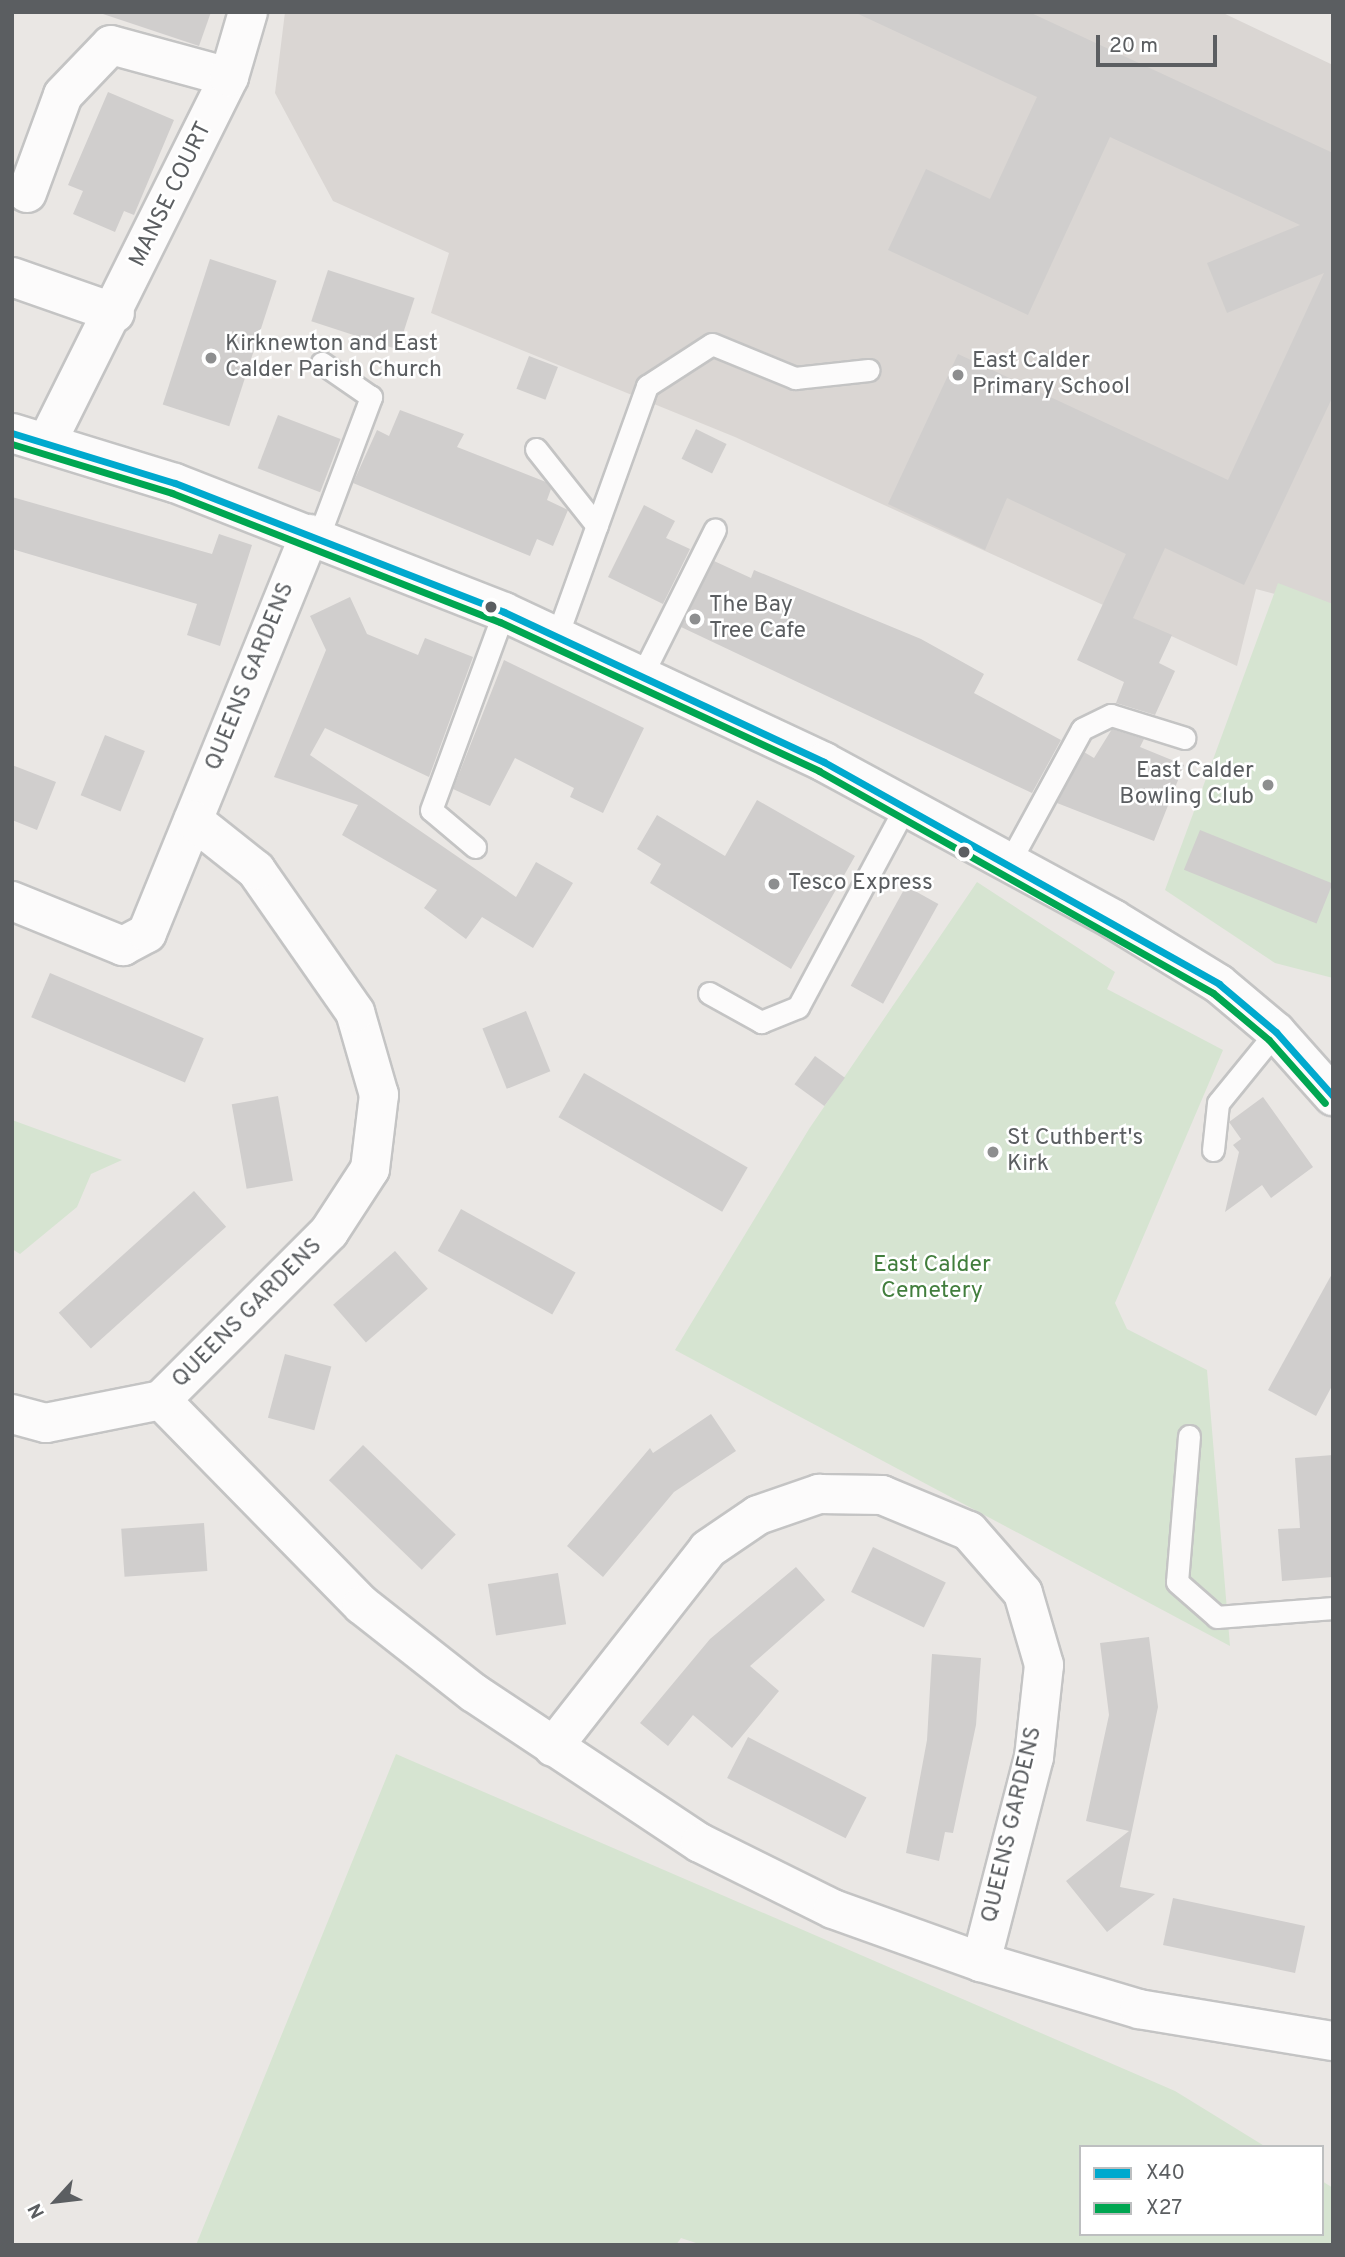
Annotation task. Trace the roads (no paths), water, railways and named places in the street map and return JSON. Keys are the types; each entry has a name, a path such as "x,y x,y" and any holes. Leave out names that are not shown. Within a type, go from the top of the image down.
{"street":[{"name":"MANSE COURT","path":"30,438 115,313 229,77 248,12"},
{"path":"27,193 64,95 111,45 229,77"},
{"path":"12,277 115,313"},
{"path":"30,438 314,536 504,612 907,804 1219,984 1276,1032 1333,1097"},
{"name":"QUEENS GARDENS","path":"12,901 123,946 147,933 314,536"},
{"name":"QUEENS GARDENS","path":"193,820 256,870 355,1013 379,1095 370,1169 329,1232 161,1400 362,1605 554,1747 700,1843 833,1909 981,1962 1139,2010 1333,2041"},
{"path":"12,1414 46,1423 161,1400"},
{"name":"QUEENS GARDENS","path":"554,1747 708,1549 758,1515 819,1494 883,1495 969,1531 1023,1592 1044,1665 1034,1757 981,1962"}],"lane":[{"path":"557,636 647,386 712,344 795,378 869,370"},
{"path":"314,536 371,397 322,363"},
{"path":"536,449 597,526"},
{"path":"640,677 715,529"},
{"path":"475,847 431,810 504,612"},
{"path":"1010,861 1082,729 1111,715 1185,738"},
{"path":"709,993 761,1023 798,1007 907,804"},
{"path":"1213,1150 1218,1103 1276,1032"},
{"path":"1189,1436 1177,1582 1217,1617 1333,1608"}],"place":[{"name":"Kirknewton and East Calder Parish Church","path":"211,358"},
{"name":"East Calder Primary School","path":"958,375"},
{"name":"The Bay Tree Cafe","path":"695,619"},
{"name":"East Calder Bowling Club","path":"1268,785"},
{"name":"Tesco Express","path":"774,884"},
{"name":"St Cuthbert's Kirk","path":"993,1152"}],"park label":[{"name":"East Calder Cemetery","path":"932,1279"}]}
